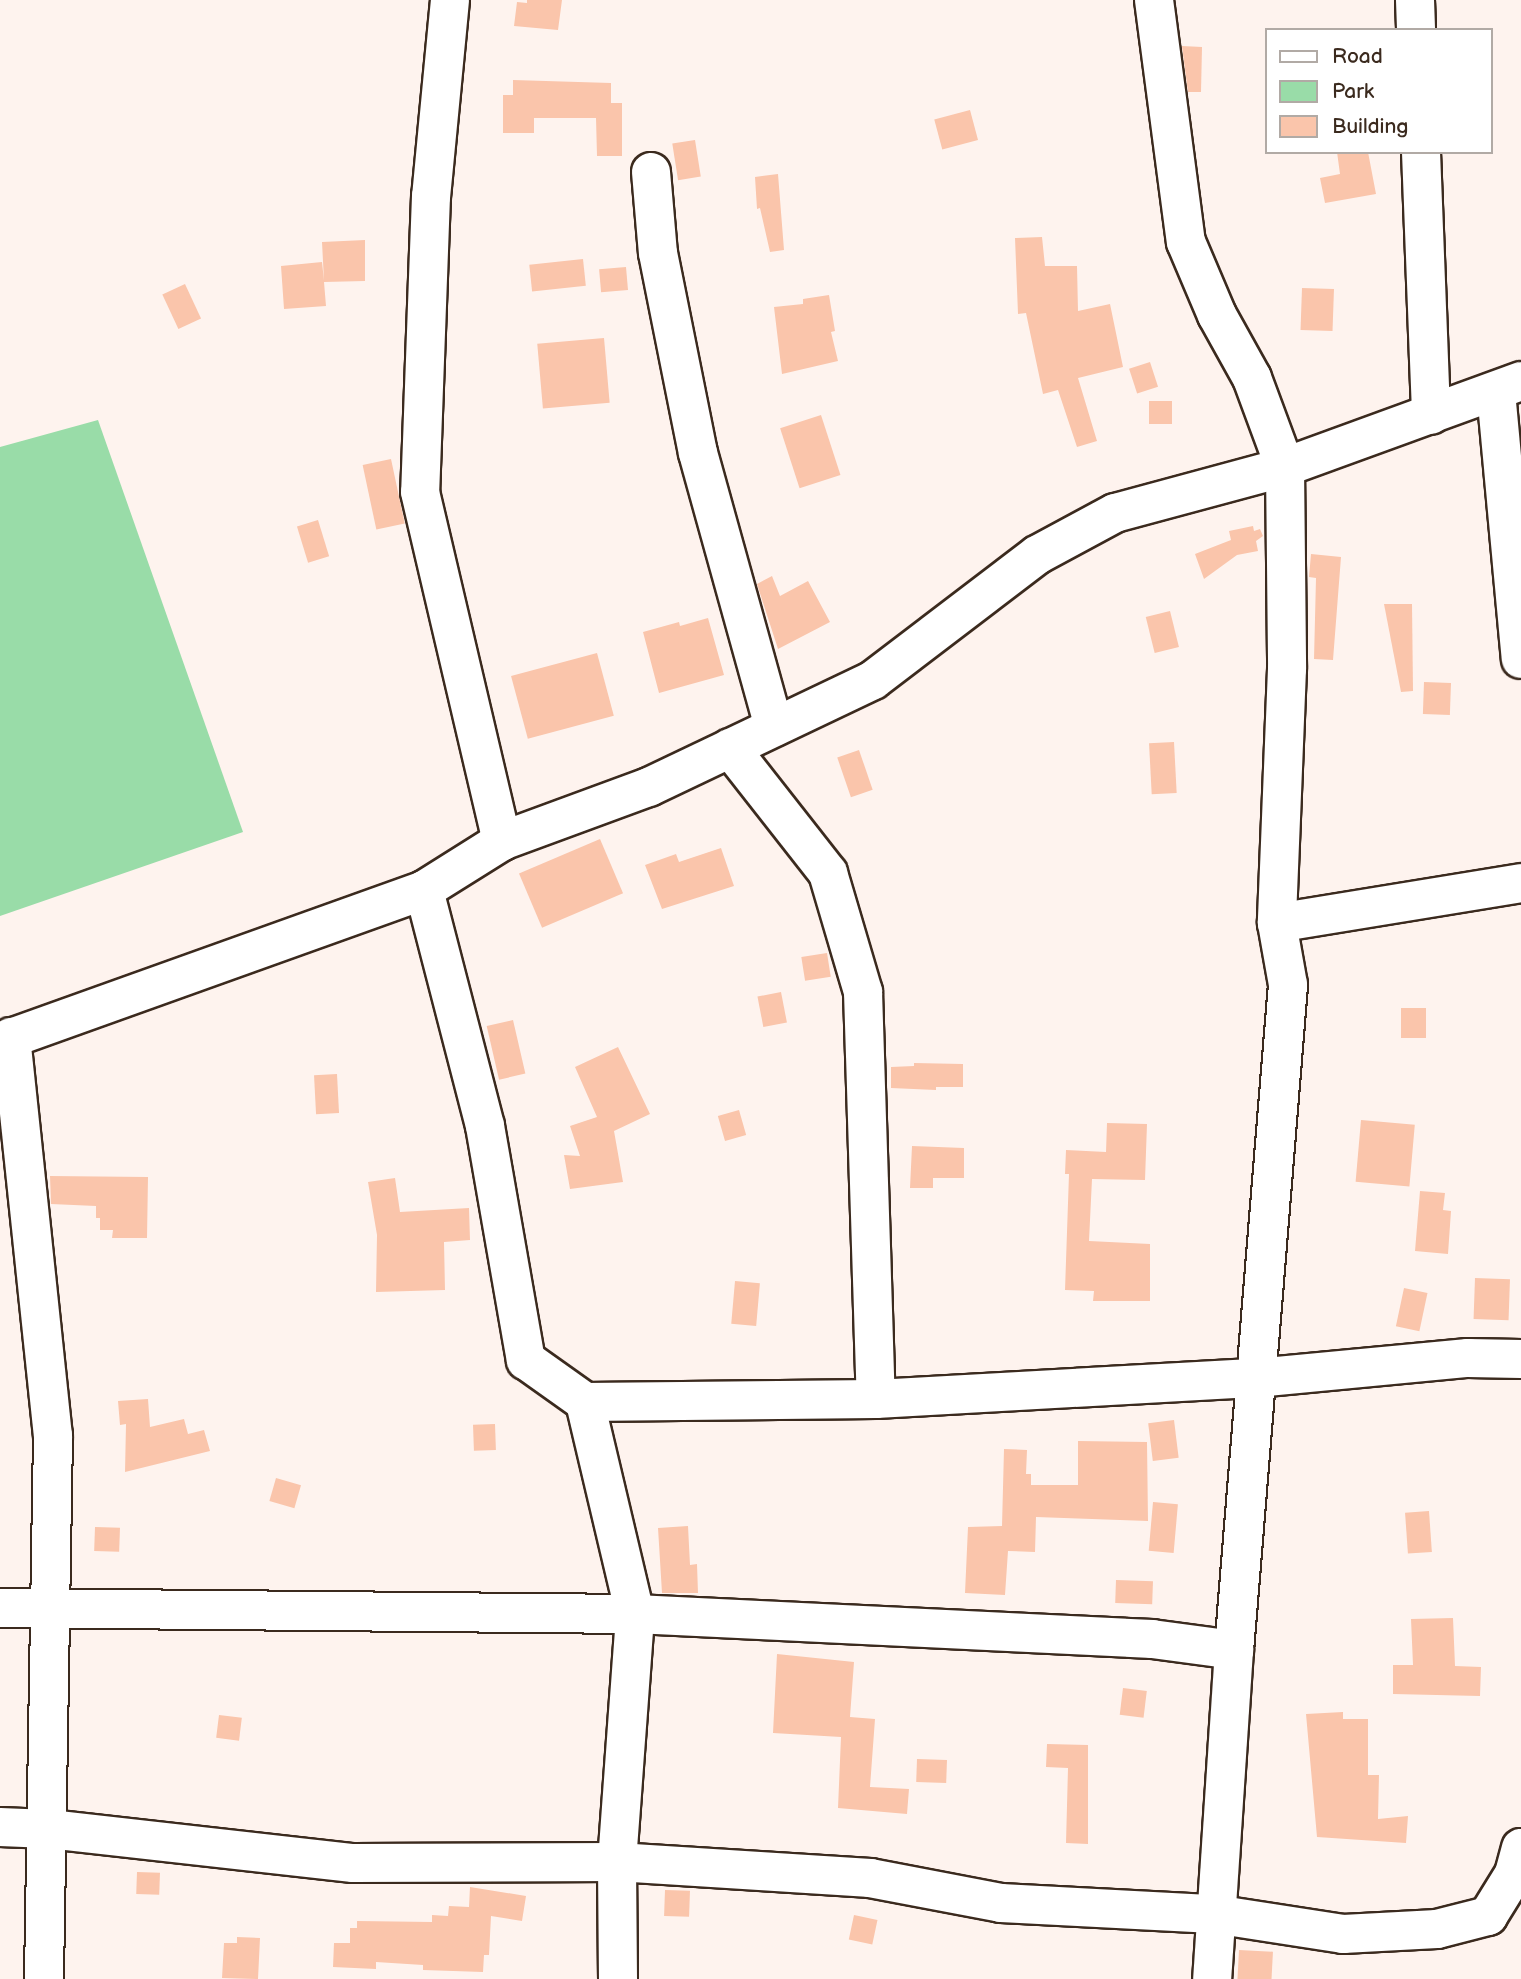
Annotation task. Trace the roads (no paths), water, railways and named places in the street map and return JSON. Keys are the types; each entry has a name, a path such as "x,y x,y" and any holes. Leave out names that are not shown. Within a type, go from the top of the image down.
{"street":[{"path":"450,0 431,196 420,492 502,841"},
{"path":"1154,0 1186,242 1217,315 1252,378 1285,467 1287,669 1277,923 1288,985 1234,1650 1214,1914 1212,1979"},
{"path":"1415,0 1416,28"},
{"path":"1421,154 1431,415"},
{"path":"650,172 658,253 698,453 774,727"},
{"path":"44,1979 49,1829 53,1435 6,1039 424,890 502,841 649,787 873,680 1037,555 1115,513 1285,467 1508,386 1521,659"},
{"path":"730,748 828,873 863,992 876,1399"},
{"path":"1277,923 1521,883"},
{"path":"424,890 485,1126 526,1360 585,1402 876,1399 1256,1378 1468,1358 1521,1359"},
{"path":"585,1402 635,1614 617,1862 618,1979"},
{"path":"0,1608 635,1614 1152,1639 1234,1650"},
{"path":"0,1827 49,1829 353,1863 617,1862 870,1878 1000,1903 1214,1914 1343,1934 1437,1929 1504,1919 1521,1848"}]}
